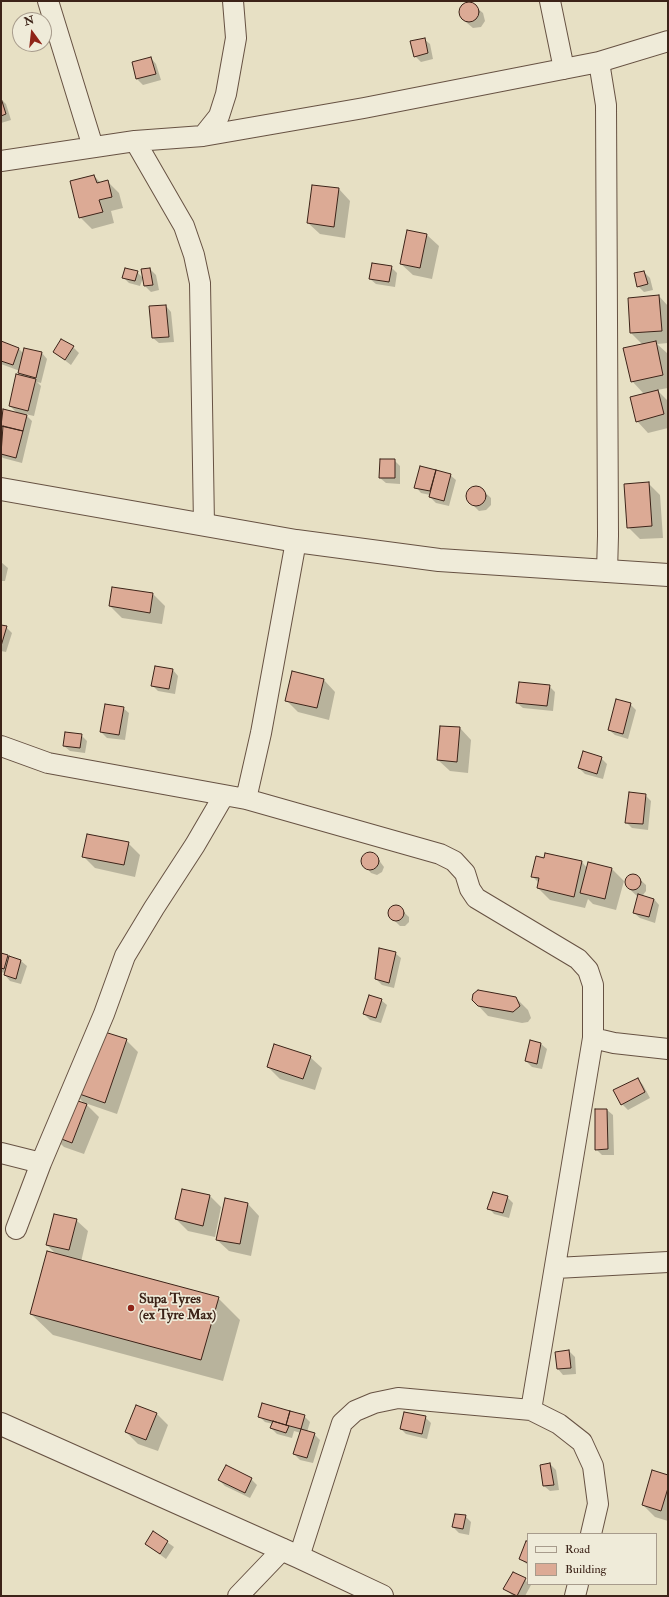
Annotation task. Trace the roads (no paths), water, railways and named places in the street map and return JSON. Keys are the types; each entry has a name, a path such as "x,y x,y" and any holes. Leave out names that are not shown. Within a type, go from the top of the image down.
{"street":[{"path":"48,1 93,148"},
{"path":"203,136 219,116 226,94 236,38 233,1"},
{"path":"550,1 564,69"},
{"path":"1,161 135,141 203,136 364,108 599,62 668,41"},
{"path":"599,62 606,105 607,572"},
{"path":"135,141 184,226 194,255 200,283 204,525"},
{"path":"1,489 296,541 439,560 668,575"},
{"path":"246,799 261,733 296,541"},
{"path":"1,746 48,763 223,797 246,799 440,854 454,861 465,874 470,889 476,898 578,959 588,970 593,985 593,1038 556,1268 531,1410"},
{"path":"16,1229 41,1163 104,1014 125,956 154,908 196,845 223,797"},
{"path":"593,1038 614,1043 668,1049"},
{"path":"1,1153 41,1163"},
{"path":"556,1268 668,1262"},
{"path":"238,1596 291,1553 342,1423 355,1411 374,1403 398,1398 531,1410 559,1424 582,1442 593,1466 598,1504 590,1533"},
{"path":"1,1424 291,1553 382,1596"},
{"path":"575,1596 578,1585"}],"place":[{"name":"Supa Tyres (ex Tyre Max)","path":"131,1308"}]}
